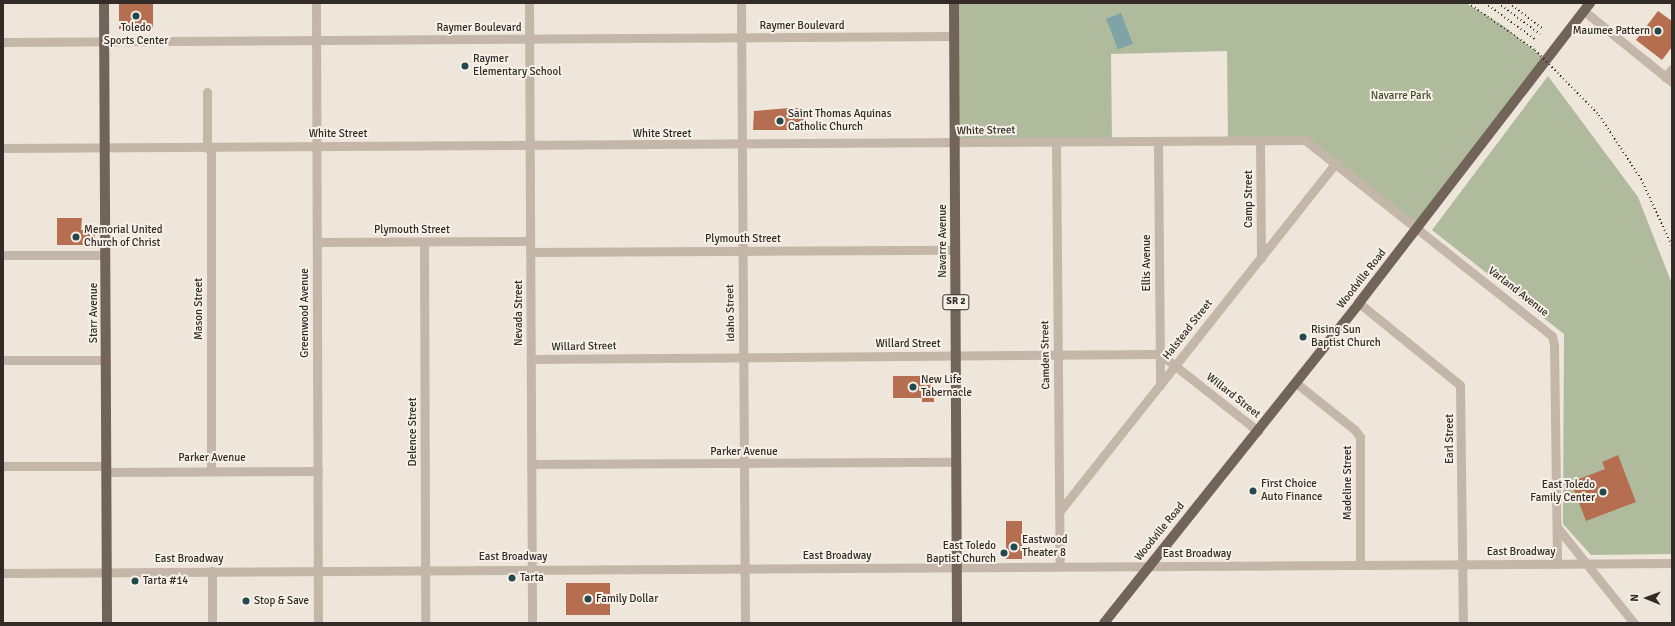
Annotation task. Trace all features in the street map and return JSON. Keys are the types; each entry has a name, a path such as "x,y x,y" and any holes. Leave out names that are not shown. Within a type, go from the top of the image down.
{"main road":[{"name":"Starr Avenue","path":"104,3 107,623"},
{"name":"Navarre Avenue","path":"954,3 957,623"},
{"name":"Woodville Road","path":"1104,623 1359,303 1590,3"}],"street":[{"name":"Greenwood Avenue","path":"316,3 318,623"},
{"name":"Nevada Street","path":"529,3 532,623"},
{"name":"Idaho Street","path":"741,3 745,623"},
{"path":"1584,11 1669,80 1672,69"},
{"name":"Raymer Boulevard","path":"3,42 529,40 954,36"},
{"name":"Mason Street","path":"208,92 212,470"},
{"name":"Camp Street","path":"1260,140 1261,258"},
{"name":"White Street","path":"3,148 955,144 1305,140 1318,149"},
{"name":"Camden Street","path":"1056,142 1060,566"},
{"name":"Ellis Avenue","path":"1158,142 1160,385"},
{"name":"Varland Avenue","path":"1318,149 1552,336 1554,345 1557,564"},
{"name":"Halstead Street","path":"1060,512 1336,163"},
{"name":"Plymouth Street","path":"317,242 530,241"},
{"name":"Delence Street","path":"424,242 426,623"},
{"name":"Plymouth Street","path":"530,252 955,250"},
{"path":"3,254 105,255"},
{"name":"Earl Street","path":"1359,303 1460,385 1463,623"},
{"name":"Willard Street","path":"531,359 1160,354 1258,431"},
{"path":"3,360 106,360"},
{"name":"Madeline Street","path":"1296,383 1355,430 1360,437 1360,565"},
{"name":"Parker Avenue","path":"531,464 956,462"},
{"name":"Parker Avenue","path":"3,466 106,469 318,470"},
{"path":"1557,527 1634,623"},
{"name":"East Broadway","path":"4,574 107,571 1672,563"},
{"path":"212,571 212,623"}],"green space":[{"name":"Navarre Park","path":"954,3 1466,3 1505,27 1546,60 1417,227 1311,143 1228,141 1227,51 1111,54 1112,142 955,144"},
{"path":"1548,76 1638,197 1672,284 1672,554 1591,555 1563,524 1564,334 1432,230"}],"water":[{"path":"1121,13 1133,44 1118,50 1106,19"}],"building":[{"name":"Toledo Sports Center","path":"119,3 153,3 153,29 119,29"},
{"name":"Maumee Pattern","path":"1658,11 1672,21 1672,47 1662,60 1636,40"},
{"name":"Saint Thomas Aquinas Catholic Church","path":"802,108 806,112 804,130 753,130 754,111"},
{"name":"Memorial United Church of Christ","path":"57,218 82,218 81,230 95,230 95,245 57,245"},
{"name":"New Life Tabernacle","path":"893,376 933,376 934,402 922,402 922,398 893,398"},
{"name":"East Toledo Family Center","path":"1618,455 1636,502 1586,521 1571,482 1605,469 1602,462"},
{"name":"Eastwood Theater 8","path":"1006,521 1022,521 1022,559 1006,559"},
{"name":"Family Dollar","path":"566,583 610,583 610,615 566,615"}],"railway":[{"path":"1468,3 1535,50 1599,115 1641,179 1672,246"},
{"path":"1485,3 1536,40"},
{"path":"1498,3 1540,34"},
{"path":"1509,3 1543,29"}],"place":[{"name":"Toledo Sports Center","path":"136,16"},
{"name":"Maumee Pattern","path":"1658,31"},
{"name":"Raymer Elementary School","path":"465,66"},
{"name":"Saint Thomas Aquinas Catholic Church","path":"780,121"},
{"name":"Memorial United Church of Christ","path":"76,237"},
{"name":"Rising Sun Baptist Church","path":"1303,337"},
{"name":"New Life Tabernacle","path":"913,387"},
{"name":"First Choice Auto Finance","path":"1253,491"},
{"name":"East Toledo Family Center","path":"1603,492"},
{"name":"Eastwood Theater 8","path":"1014,547"},
{"name":"East Toledo Baptist Church","path":"1004,553"},
{"name":"Tarta","path":"512,578"},
{"name":"Tarta #14","path":"135,581"},
{"name":"Family Dollar","path":"588,599"},
{"name":"Stop & Save","path":"246,601"}]}
